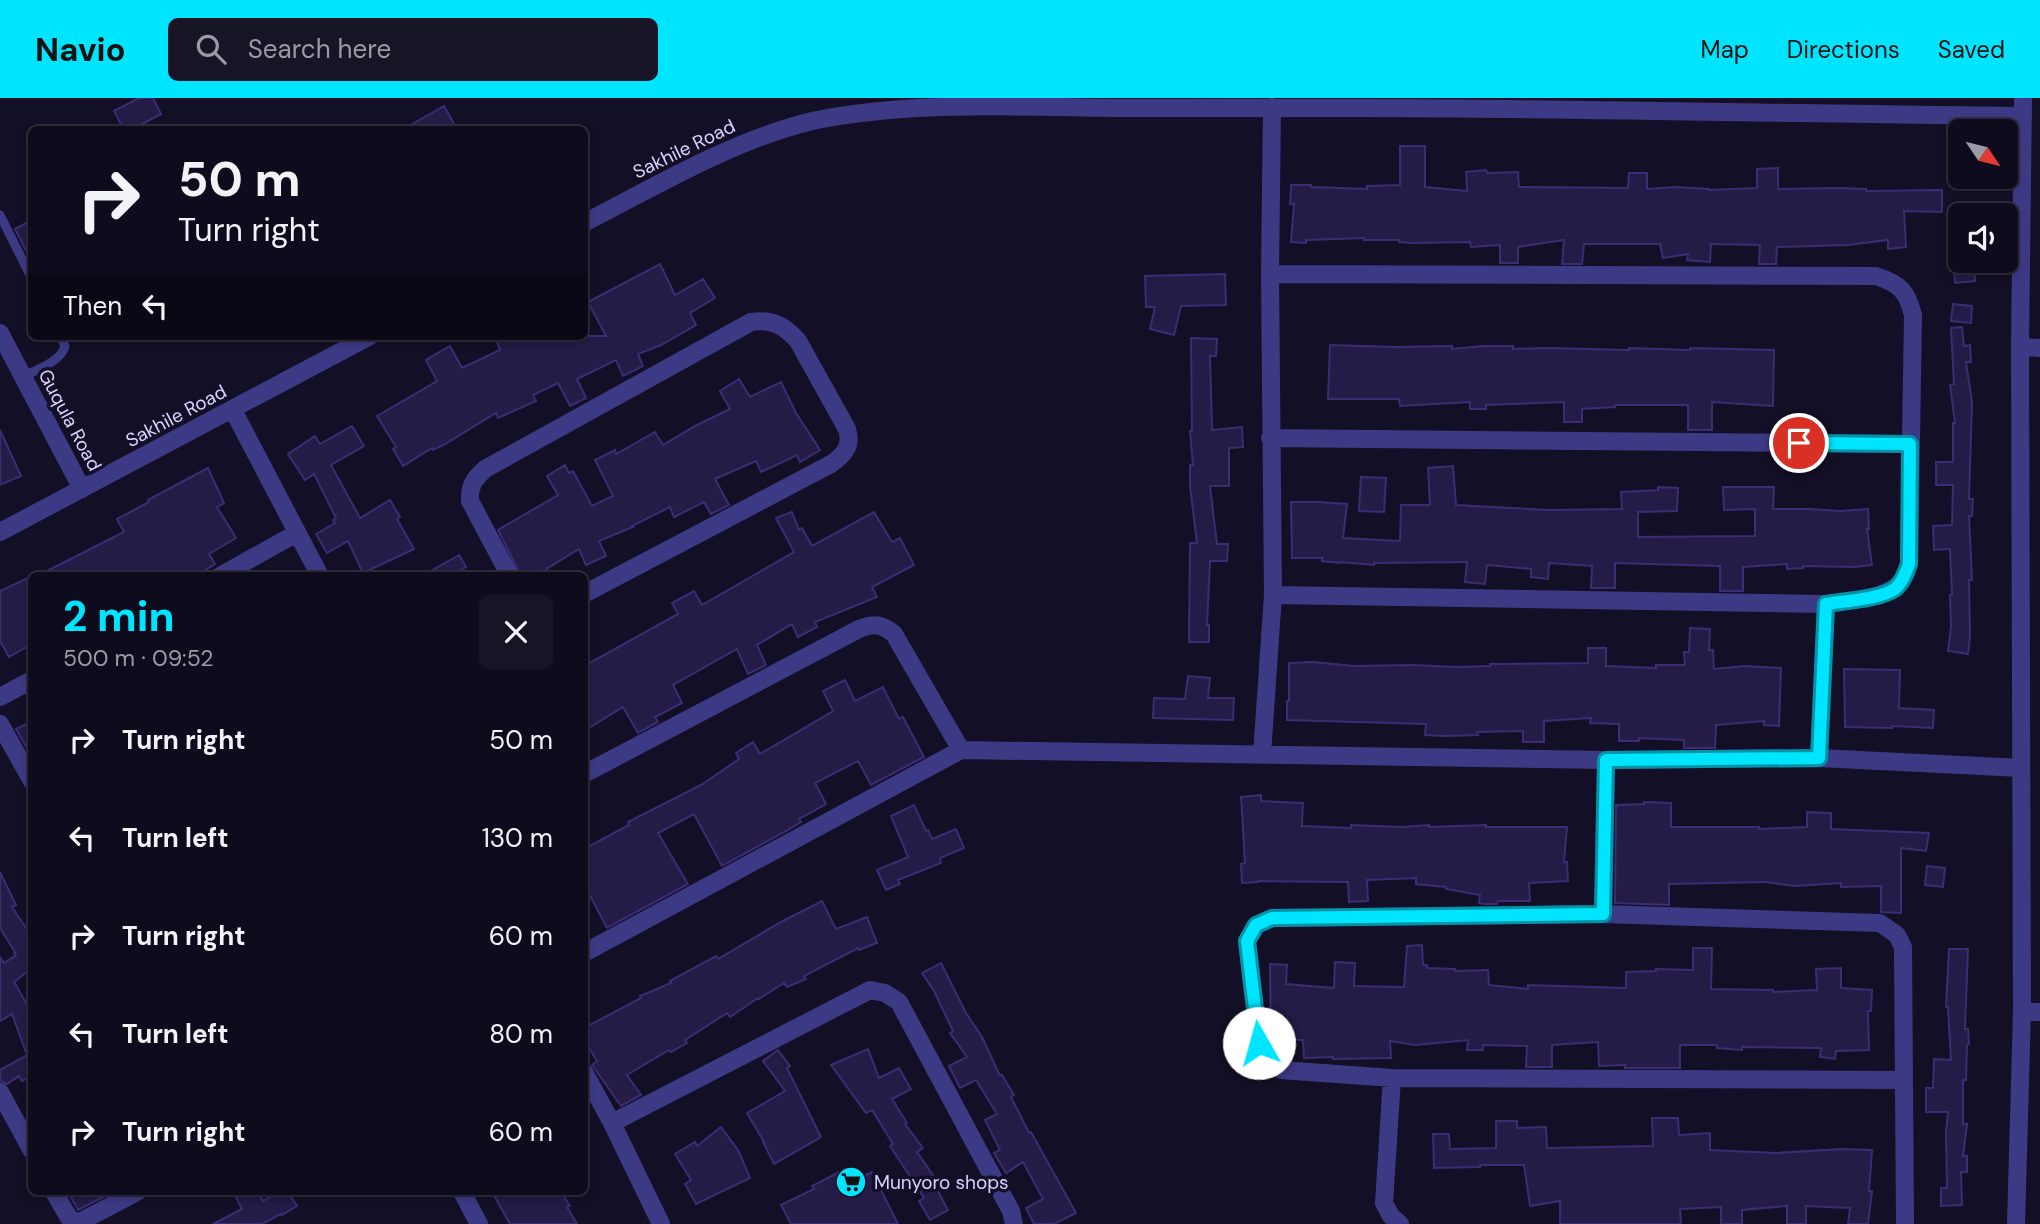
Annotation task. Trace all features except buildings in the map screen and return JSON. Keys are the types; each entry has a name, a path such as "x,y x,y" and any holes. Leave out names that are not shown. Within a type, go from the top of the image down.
{"street":[{"name":"Sakhile Road","path":"588,221 691,167 776,131 815,120 876,109 973,104 1146,103 1272,107 2023,107"},
{"path":"1262,754 1273,595 1270,438 1272,107"},
{"path":"2016,1224 2031,1012 2021,768 2020,347 2023,107"},
{"path":"1270,274 1876,276 1892,282 1905,292 1913,315 1909,564 1904,579 1886,594 1826,604 1273,595"},
{"path":"508,572 470,501 472,483 485,469 751,323 766,320 789,331 798,341 848,429 848,447 841,457 588,592"},
{"name":"Sakhile Road","path":"0,532 363,340"},
{"name":"Guqula Road","path":"2,341 82,489"},
{"path":"2020,347 2040,348"},
{"path":"233,410 318,572"},
{"path":"1270,438 1910,444"},
{"path":"227,572 297,533"},
{"path":"1819,758 1826,604"},
{"path":"588,772 859,629 877,624 894,634 961,750"},
{"path":"0,697 28,682"},
{"path":"0,724 28,774"},
{"path":"588,951 961,750 1606,760 1819,758 2021,768"},
{"path":"1603,914 1606,760"},
{"path":"1904,1080 1392,1078 1281,1070 1259,1043 1247,941 1256,925 1272,918 1603,914 1880,923 1897,935 1903,947 1904,1080 1905,1224"},
{"path":"612,1123 870,990 885,993 899,1002 1012,1212 1014,1224"},
{"path":"1392,1078 1384,1203 1391,1216 1400,1224"},
{"path":"588,1079 661,1224"},
{"path":"0,1092 28,1144"},
{"path":"56,1195 69,1218 78,1223 131,1195"},
{"path":"464,1195 479,1224"}],"lane":[{"path":"0,215 28,271"},
{"path":"23,377 57,358 65,346 62,340"}],"place":[{"name":"Munyoro shops","path":"851,1182"}],"route":[{"path":"1259,1043 1247,941 1256,925 1272,918 1603,914 1606,760 1819,758 1826,604 1886,594 1904,579 1909,564 1910,444 1799,443"}]}
